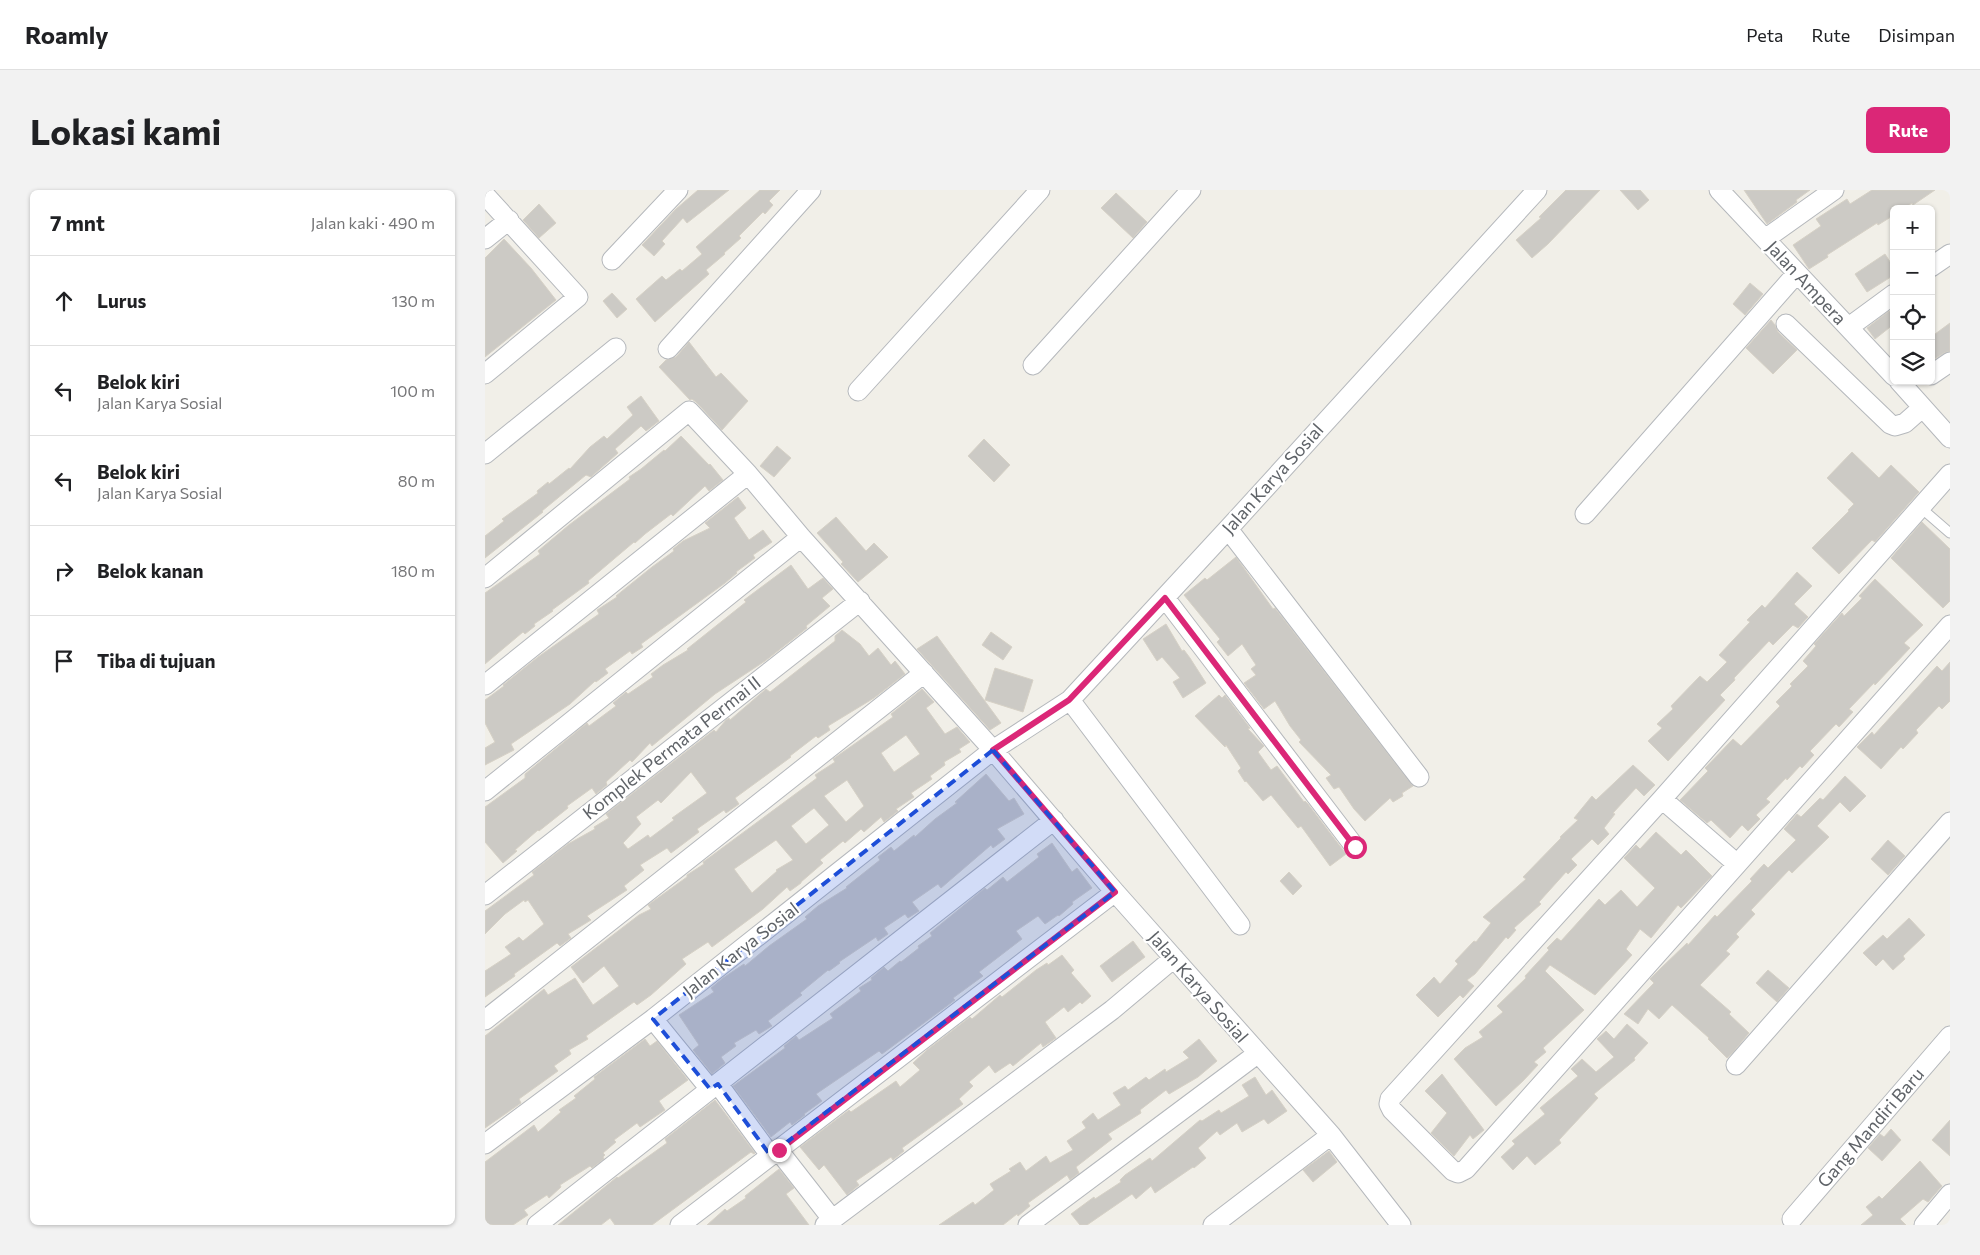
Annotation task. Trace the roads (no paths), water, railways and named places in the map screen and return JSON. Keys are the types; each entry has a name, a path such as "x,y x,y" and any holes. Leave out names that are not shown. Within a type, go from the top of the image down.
{"street":[{"path":"613,260 678,190"},
{"path":"668,350 811,190"},
{"path":"858,391 1040,190"},
{"path":"1033,365 1191,190"},
{"name":"Jalan Karya Sosial","path":"485,1144 653,1019 993,750 1069,700 1165,598 1537,190"},
{"name":"Jalan Ampera","path":"1719,190 1890,372"},
{"path":"1765,239 1834,190"},
{"path":"485,195 579,297 485,374"},
{"path":"485,239 509,220"},
{"path":"1935,264 1950,254"},
{"path":"1585,514 1797,273"},
{"path":"1849,327 1893,295"},
{"path":"1786,324 1890,424 1895,426 1915,414"},
{"path":"485,454 616,348"},
{"path":"1935,372 1950,362"},
{"path":"1910,385 1915,414 1950,438"},
{"path":"485,578 689,411 748,474 801,537 993,750"},
{"path":"485,685 748,474"},
{"path":"1950,474 1662,799 1391,1099 1389,1104 1392,1110 1453,1171 1458,1173 1466,1169 1950,625"},
{"path":"1228,529 1419,777"},
{"path":"485,791 801,537"},
{"path":"1165,598 1355,847"},
{"name":"Komplek Permata Permai II","path":"485,895 860,601"},
{"path":"485,1020 924,673"},
{"path":"1069,700 1240,925"},
{"name":"Jalan Karya Sosial","path":"993,750 1115,892 1331,1136 1400,1225"},
{"path":"1662,799 1737,864"},
{"path":"537,1225 1054,820"},
{"path":"1736,1065 1950,822"},
{"path":"680,1225 1115,892"},
{"path":"653,1019 775,1153 829,1222 1112,1010 1174,958"},
{"name":"Gang Mandiri Baru","path":"1792,1219 1950,1036"},
{"path":"1028,1225 1257,1054"},
{"path":"1213,1225 1331,1136"},
{"path":"1934,1221 1950,1194"}],"lane":[{"path":"1920,507 1950,534"}]}
